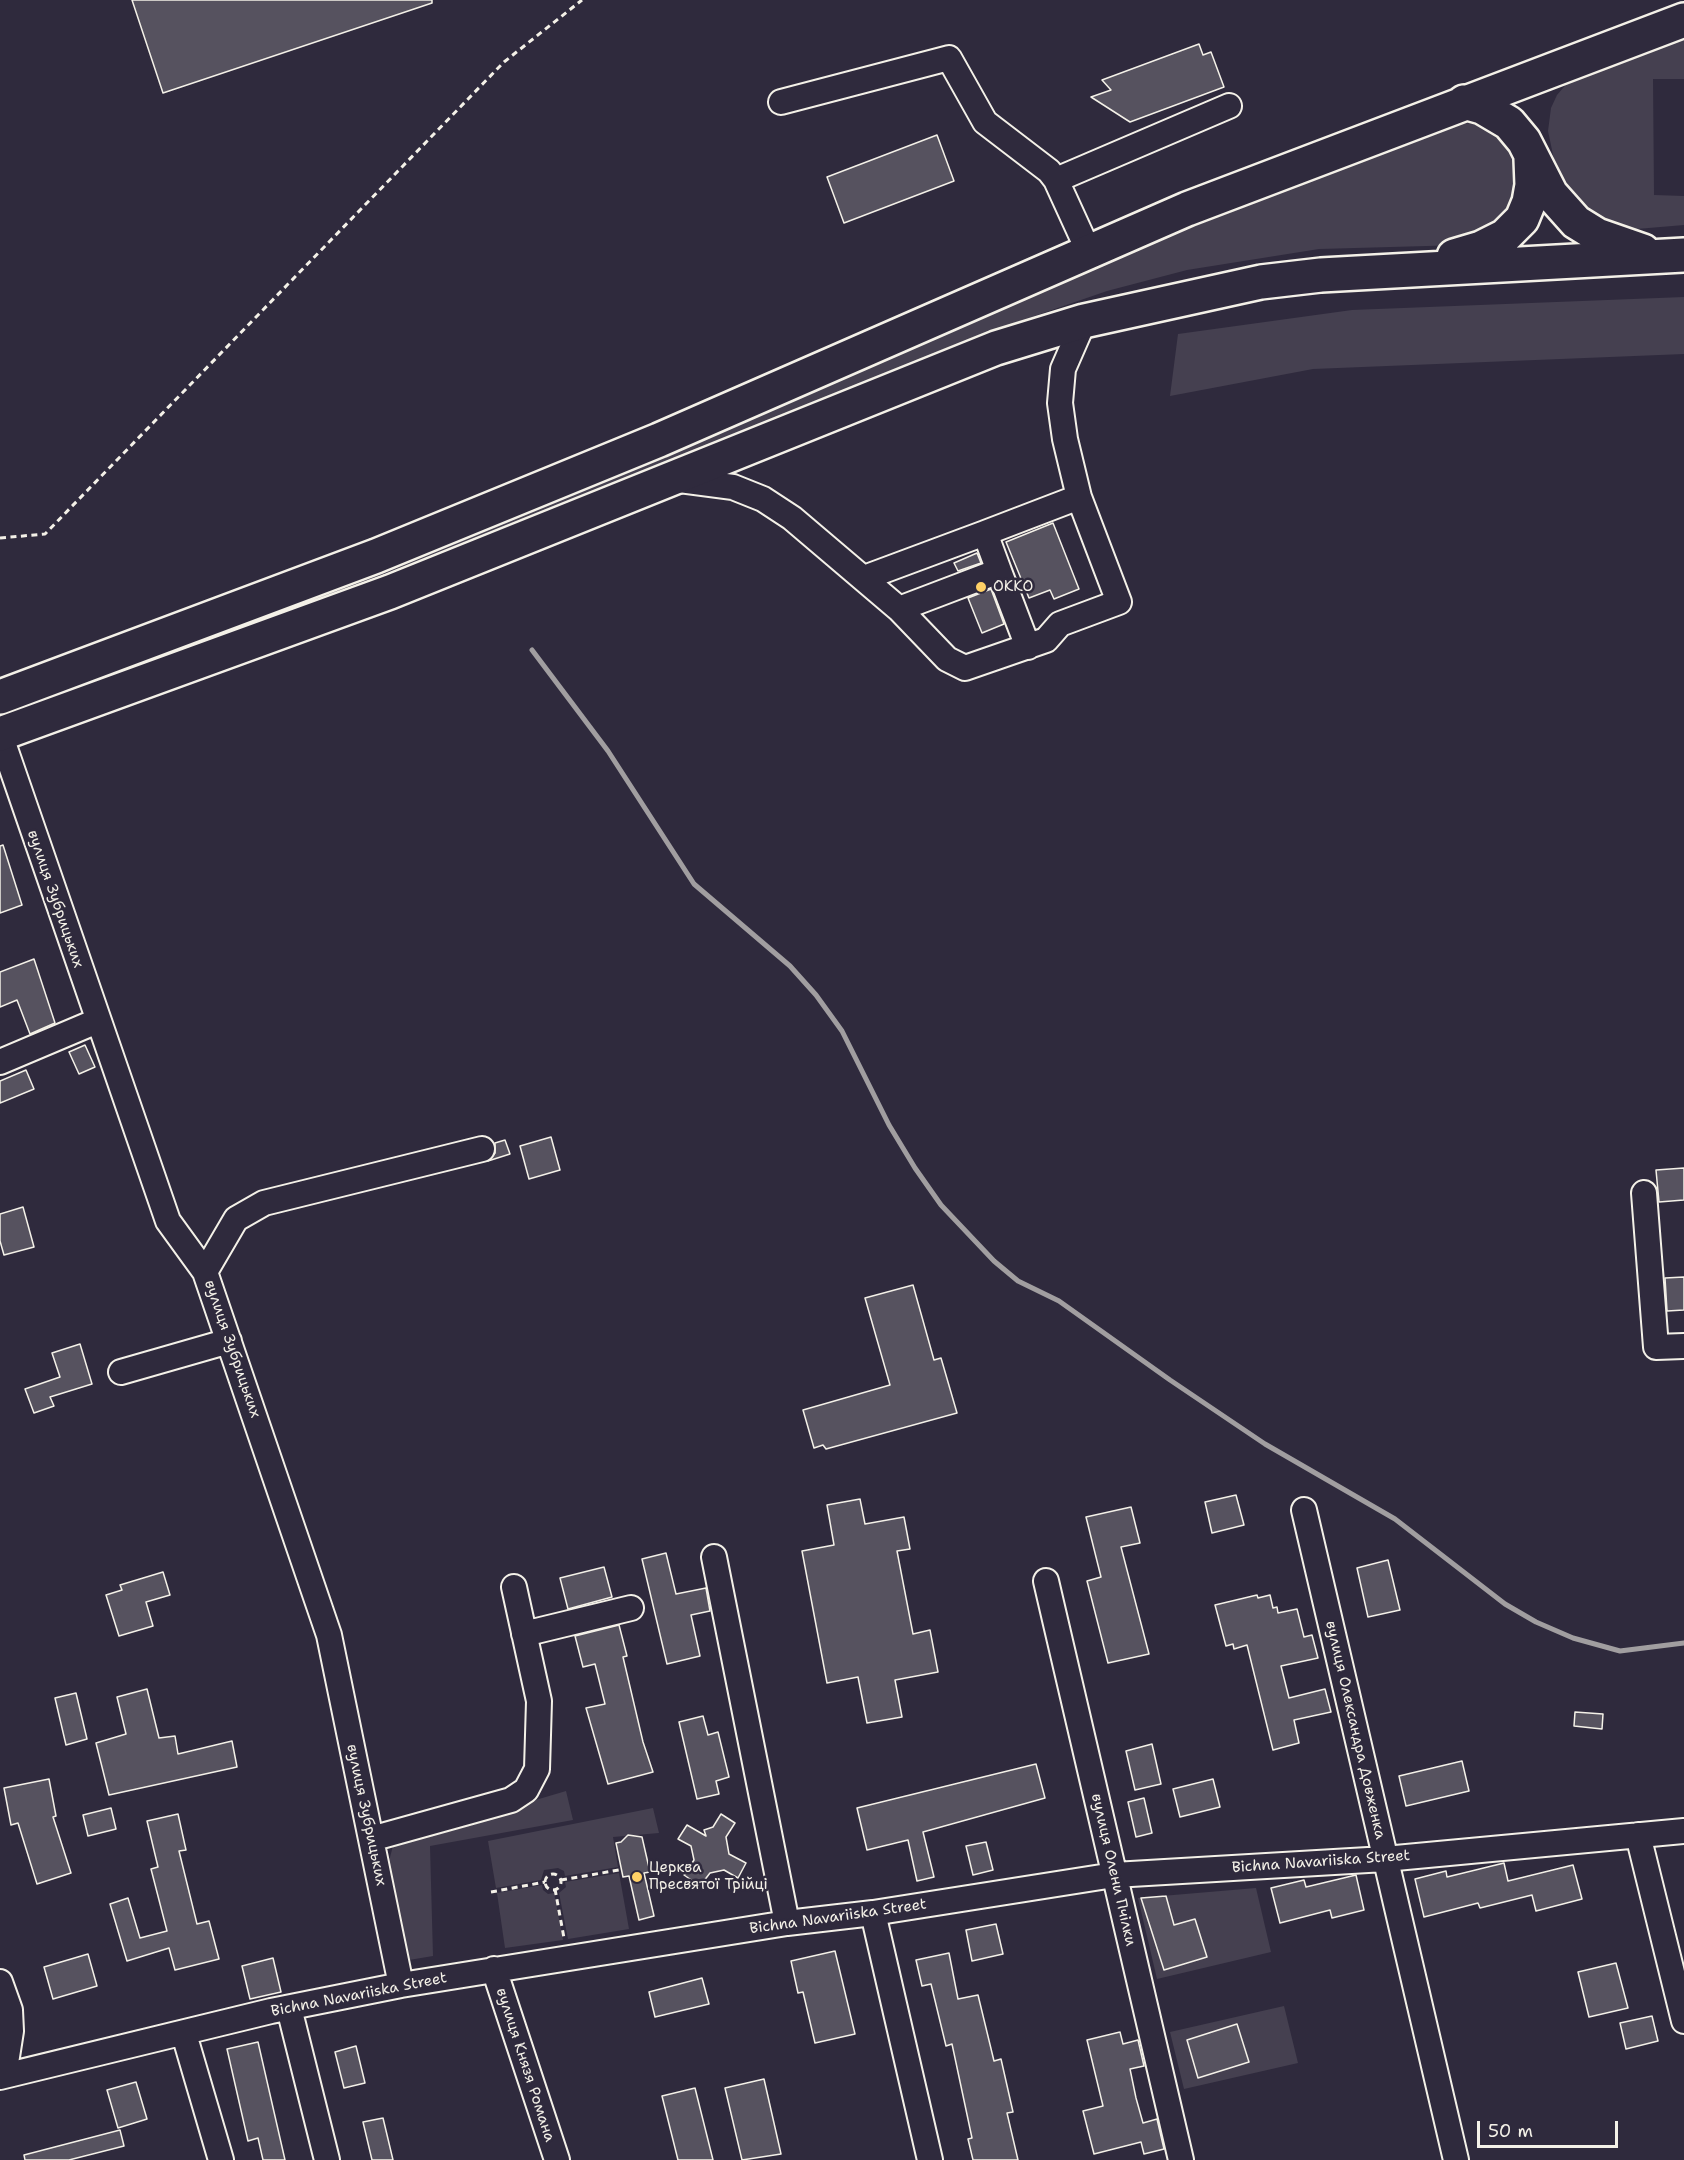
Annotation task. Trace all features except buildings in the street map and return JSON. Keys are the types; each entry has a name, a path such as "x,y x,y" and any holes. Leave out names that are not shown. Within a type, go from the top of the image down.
{"highway":[{"path":"0,697 376,556 616,458 1088,250 1187,209 1684,20"},
{"path":"1464,102 1482,107 1509,123 1531,156 1551,194 1576,222 1597,235 1670,255"},
{"path":"1415,268 1481,248 1505,236 1522,219 1529,202 1532,185 1531,156"},
{"path":"0,734 390,592 996,348 1084,321 1261,282 1415,268 1670,255"}],"street":[{"path":"781,102 949,58 985,122 1049,171 1056,180 1088,250"},
{"path":"1056,180 1229,106"},
{"path":"672,480 733,487 764,498 792,518 864,578 899,609 946,659 965,668 1028,647 1046,640 1060,624 1119,602 1079,497 1065,439 1060,403 1063,369 1084,321"},
{"path":"864,578 1079,497"},
{"path":"985,533 1028,647"},
{"path":"899,609 999,571"},
{"name":"вулиця Зубрицьких","path":"0,734 9,798 98,1021 168,1221 205,1272 329,1635 401,1985"},
{"path":"0,1062 98,1021"},
{"path":"205,1272 236,1219 264,1203 482,1149"},
{"path":"1644,1193 1656,1347 1684,1346"},
{"path":"121,1372 229,1341"},
{"name":"вулиця Олександра Довженка","path":"1304,1510 1456,2160"},
{"path":"714,1557 787,1923"},
{"name":"вулиця Олени Пчілки","path":"1046,1581 1181,2160"},
{"path":"371,1839 511,1800 525,1790 537,1768 540,1713 514,1587"},
{"path":"524,1634 631,1608"},
{"name":"Bichna Navariiska Street","path":"0,1982 10,2010 12,2031 2,2077 289,2008 401,1985 787,1923 873,1913 1114,1875 1385,1859 1684,1831"},
{"path":"1638,1835 1684,2021"},
{"path":"873,1913 930,2160"},
{"name":"вулиця Князя Романа","path":"494,1969 557,2160"},
{"path":"289,2008 327,2160"},
{"path":"184,2034 221,2160"}],"path":[{"path":"0,538 45,534 504,62 582,0"},
{"path":"561,1880 619,1870"},
{"path":"553,1874 558,1875 561,1880 560,1886 555,1889 550,1889 546,1882 548,1875 553,1874"},
{"path":"491,1892 546,1882"},
{"path":"555,1889 568,1958"}],"shaded area":[{"path":"1684,34 1684,79 1653,79 1654,195 1684,196 1684,225 1625,230 1605,229 1572,204 1556,169 1548,131 1551,108 1557,95 1569,81"},
{"path":"1474,123 1492,131 1506,142 1518,159 1514,214 1463,245 1319,249 1187,270 1107,291 988,332 578,499 0,722 0,708 1095,265 1456,124"},
{"path":"1684,297 1684,354 1313,369 1170,396 1178,334 1352,310"},
{"path":"566,1791 573,1820 430,1846 433,1956 403,1961 388,1865 394,1842"},
{"path":"653,1808 659,1833 613,1837 618,1867 565,1876 564,1871 558,1868 544,1870 541,1880 496,1888 488,1841"},
{"path":"619,1873 629,1929 568,1939 559,1893 566,1887 565,1882"},
{"path":"542,1885 543,1890 548,1894 554,1893 563,1940 505,1948 497,1893"},
{"path":"1256,1888 1271,1952 1157,1979 1138,1898"},
{"path":"1284,2006 1298,2063 1184,2089 1170,2032"}],"waterway":[{"path":"532,650 608,751 694,884 790,966 816,995 842,1031 889,1125 915,1168 941,1205 994,1261 1018,1281 1059,1301 1265,1444 1395,1519 1505,1604 1536,1622 1573,1638 1620,1651 1684,1643"}],"place":[{"name":"OKKO","path":"981,587"},
{"name":"Церква Пресвятої Трійці","path":"637,1877"}]}
